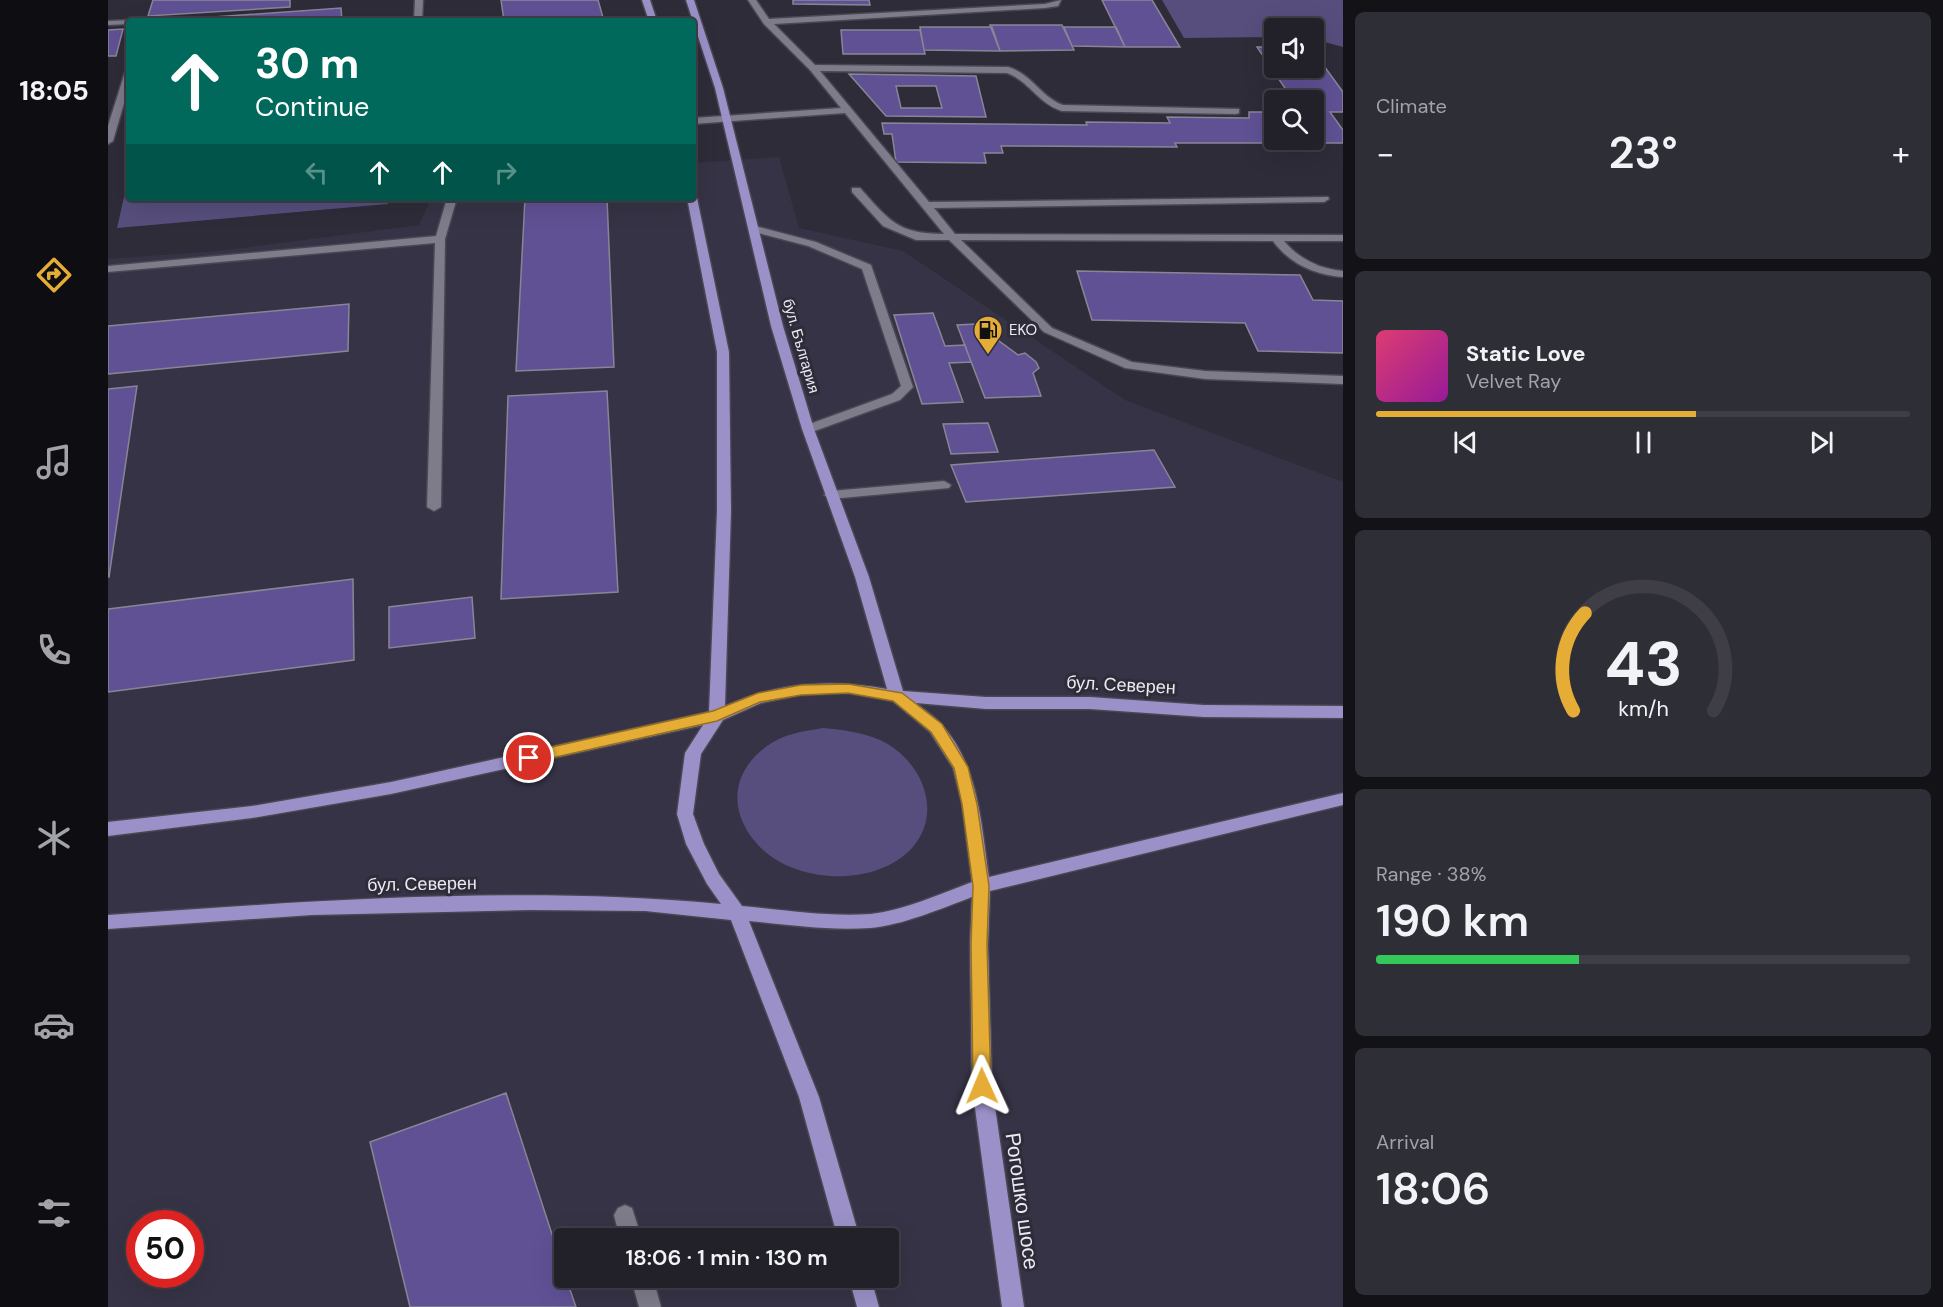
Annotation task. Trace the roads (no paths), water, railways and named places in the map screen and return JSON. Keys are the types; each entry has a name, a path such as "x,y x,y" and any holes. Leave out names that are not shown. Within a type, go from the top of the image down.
{"main road":[{"path":"646,0 651,18"},
{"name":"бул. България","path":"690,0 696,18"},
{"name":"бул. България","path":"696,19 727,118 777,326 808,429 862,577 897,696"},
{"path":"693,201 723,352 724,511 717,716 693,753 685,814 695,844 712,879 737,913 809,1097 846,1228"},
{"name":"бул. Северен","path":"717,716 758,698 801,690 848,688 897,696 986,703 1090,703 1204,711 1343,712"},
{"name":"Рогошко шосе","path":"897,696 936,728 961,767 970,804 981,886 979,945 982,1086 1013,1307"},
{"path":"108,829 252,812 391,788 717,716"},
{"path":"981,886 1343,799"},
{"name":"бул. Северен","path":"108,922 312,908 530,903 645,904 821,921 872,921 929,906 981,886"},
{"path":"863,1288 868,1307"}],"street":[{"path":"418,0 418,18"},
{"path":"752,0 767,22 813,68 954,238 1048,330 1129,365 1205,375 1343,380"},
{"path":"767,22 1045,6 1055,4 1057,0"},
{"path":"108,23 126,22"},
{"path":"813,68 1008,70 1021,74 1033,82 1050,105 1062,108 1102,111 1236,111"},
{"path":"108,141 126,82"},
{"path":"696,121 846,110"},
{"path":"856,190 888,224 916,237 1343,238"},
{"path":"926,205 1324,199"},
{"path":"434,507 440,239 451,201"},
{"path":"755,229 812,244 867,267 907,387 896,396 808,429"},
{"path":"1276,238 1285,251 1308,266 1343,274"},
{"path":"108,269 440,239"},
{"path":"831,495 944,486"},
{"path":"624,1215 628,1228"},
{"path":"645,1288 650,1307"}],"place":[{"name":"EKO","path":"988,356"}]}
